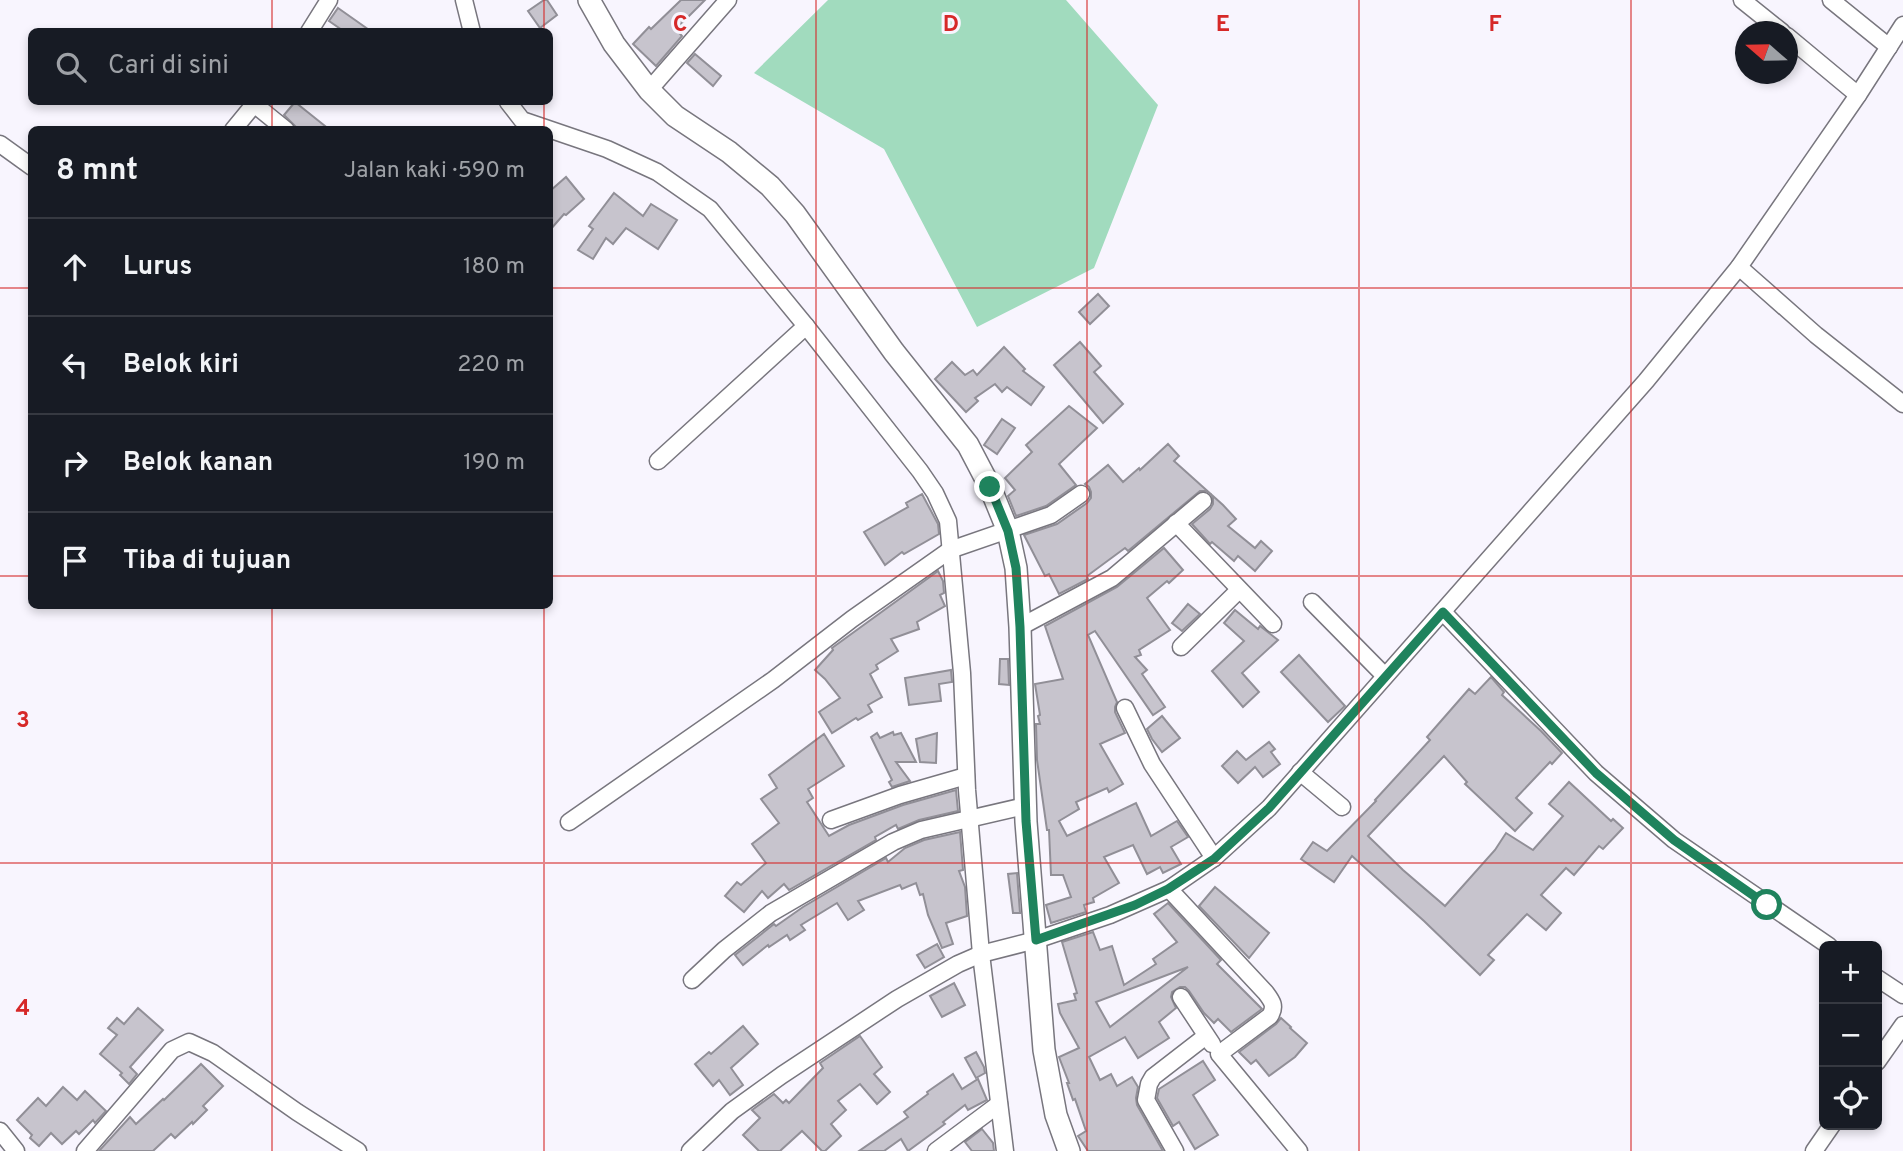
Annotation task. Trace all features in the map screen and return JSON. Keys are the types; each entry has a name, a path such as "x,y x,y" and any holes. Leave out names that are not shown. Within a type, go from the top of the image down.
{"main road":[{"path":"589,0 614,44 649,90 674,116 729,152 770,187 795,214 894,352 968,446 990,487 999,534 1016,568 1030,941 1044,1049 1056,1115 1069,1151"}],"street":[{"path":"312,28 329,0"},
{"path":"464,0 471,28"},
{"path":"649,90 728,0"},
{"path":"1742,0 1768,21"},
{"path":"1842,3 1889,47"},
{"path":"690,1151 733,1111 898,999 958,964 985,953 1110,915 1168,889 1214,859 1269,808 1646,381 1740,267 1903,25"},
{"path":"1798,45 1858,95"},
{"path":"236,126 253,105"},
{"path":"257,105 281,126"},
{"path":"509,105 517,125"},
{"path":"553,135 607,149 657,172 710,209 806,326 935,493 955,548 966,776 1004,1151"},
{"path":"0,144 28,164"},
{"path":"1740,267 1816,335 1903,404"},
{"path":"658,461 806,326"},
{"path":"569,822 773,680 852,619 955,548 1051,515 1081,494"},
{"path":"1020,627 1112,578 1203,501"},
{"path":"1176,523 1273,624"},
{"path":"1181,647 1239,590"},
{"path":"1312,603 1385,676"},
{"path":"1443,612 1596,773 1674,840 1822,941"},
{"path":"1125,708 1152,764 1214,859"},
{"path":"1300,772 1342,807"},
{"path":"831,820 900,795 966,776"},
{"path":"692,980 724,950 771,913 893,842 922,830 1025,806"},
{"path":"1168,889 1273,1002 1270,1016 1219,1054"},
{"path":"1882,981 1903,995"},
{"path":"1181,997 1219,1054 1299,1151"},
{"path":"1882,1055 1903,1025"},
{"path":"1175,1151 1146,1100 1146,1092 1153,1077 1206,1036"},
{"path":"85,1151 172,1050 189,1042 213,1052 297,1112 358,1151"},
{"path":"936,1151 999,1104"},
{"path":"0,1130 16,1151"},
{"path":"1814,1151 1829,1130"}],"green space":[{"path":"828,0 1066,0 1158,105 1094,268 977,327 884,149 754,73"}],"building":[{"path":"547,0 557,15 540,28 528,11"},
{"path":"681,0 705,0 676,29 682,36 656,66 633,44"},
{"path":"338,8 366,28 339,28 329,21"},
{"path":"695,54 721,76 713,86 687,63"},
{"path":"292,105 299,105 325,126 295,126 284,115"},
{"path":"566,177 584,199 553,227 553,188"},
{"path":"614,193 643,216 651,204 677,220 658,249 626,228 613,244 606,238 593,259 578,250 593,229 589,226"},
{"path":"1098,294 1109,306 1090,324 1079,312"},
{"path":"1080,342 1101,366 1094,372 1123,404 1103,423 1054,365"},
{"path":"1004,347 1025,369 1023,371 1044,387 1031,405 1007,387 1002,392 995,384 975,398 978,401 966,412 935,379 952,362 965,375 973,370 977,375"},
{"path":"1069,406 1097,428 1059,464 1076,485 1046,506 1016,516 1008,496 1015,490 1005,478 1032,452 1026,445"},
{"path":"1002,419 1015,428 997,454 984,445"},
{"path":"1168,444 1179,456 1174,461 1210,494 1200,491 1128,551 1125,548 1087,576 1088,579 1059,594 1049,574 1045,576 1024,535 1057,524 1087,503 1091,492 1085,484 1108,465 1123,482"},
{"path":"922,494 938,524 939,534 904,554 902,552 885,565 864,532 908,507 906,503"},
{"path":"1211,494 1236,519 1228,526 1255,548 1261,541 1272,551 1255,571 1238,556 1234,561 1212,542 1210,544 1192,524 1210,509 1213,504"},
{"path":"1164,548 1183,570 1147,598 1170,630 1139,650 1141,655 1135,657 1147,670 1142,674 1165,707 1153,715 1095,631 1088,635 1117,702 1115,712 1125,733 1100,744 1123,784 1109,792 1107,788 1076,802 1079,809 1059,821 1067,836 1136,803 1151,836 1177,821 1188,837 1171,847 1181,864 1163,873 1160,867 1147,874 1133,845 1104,857 1119,883 1093,898 1094,902 1084,905 1086,912 1051,923 1046,905 1071,897 1063,875 1051,875 1049,830 1037,760 1036,724 1040,724 1040,715 1035,684 1063,679 1045,626 1117,587"},
{"path":"938,571 943,581 944,593 940,595 945,606 917,622 919,629 891,639 898,651 876,665 878,669 870,674 882,697 868,705 872,712 858,720 856,718 832,733 819,712 840,698 815,670 832,648"},
{"path":"1188,604 1200,614 1182,631 1172,623"},
{"path":"1235,610 1258,629 1260,626 1278,640 1242,673 1259,692 1243,707 1212,671 1244,641 1224,623"},
{"path":"1299,655 1345,706 1328,722 1281,672"},
{"path":"1000,659 1008,659 1009,685 999,684"},
{"path":"951,670 952,682 939,684 941,701 909,705 905,678"},
{"path":"1491,677 1504,692 1502,695 1562,753 1516,798 1532,813 1515,831 1465,784 1467,782 1444,756 1368,836 1445,906 1495,850 1506,833 1533,850 1563,816 1549,804 1569,782 1611,821 1613,819 1623,828 1603,849 1599,846 1574,875 1566,868 1541,895 1561,913 1546,930 1527,914 1488,955 1494,960 1480,975 1352,856 1334,882 1301,859 1313,842 1327,851 1430,740 1427,737 1469,689 1475,694"},
{"path":"1162,716 1180,738 1162,752 1147,729"},
{"path":"893,732 894,735 901,733 916,762 896,762 910,781 892,787 889,782 892,780 871,737 877,733 880,738"},
{"path":"937,733 936,763 920,762 916,739"},
{"path":"824,734 844,766 808,789 813,798 807,802 829,836 849,825 903,805 956,790 958,811 919,820 898,829 896,825 875,837 876,840 789,890 784,884 768,898 762,891 744,912 725,896 737,882 741,885 766,863 752,844 779,823 761,799 777,788 769,775"},
{"path":"1269,742 1275,749 1271,752 1280,764 1263,777 1255,767 1238,783 1222,766 1237,751 1246,760"},
{"path":"960,832 963,870 959,871 965,887 967,916 946,923 953,944 942,948 928,915 923,894 920,895 916,883 902,889 900,885 858,901 864,910 848,920 837,903 801,925 805,930 790,940 787,935 769,947 768,945 743,965 735,955 774,924 776,926 886,858 888,862 905,848 924,840"},
{"path":"1017,873 1020,913 1013,913 1008,874"},
{"path":"1215,887 1269,933 1249,958 1199,906"},
{"path":"1168,903 1221,960 1217,964 1262,1009 1231,1032 1218,1019 1214,1023 1189,991 1180,987 1172,992 1171,997 1176,1008 1159,1022 1169,1038 1138,1058 1125,1037 1089,1057 1100,1080 1111,1074 1117,1086 1132,1077 1138,1087 1137,1105 1163,1151 1088,1151 1078,1136 1086,1131 1059,1057 1079,1048 1058,1004 1076,1000 1074,994 1077,993 1062,942 1093,932 1100,950 1112,946 1124,985 1156,964 1153,959 1177,942 1154,914","holes":["1188,967 1110,1027 1096,1002"]},
{"path":"937,944 944,957 925,968 917,955"},
{"path":"954,983 965,1005 942,1017 930,996"},
{"path":"138,1008 163,1030 130,1067 137,1074 129,1084 120,1075 122,1073 100,1054 117,1035 108,1028 117,1018 124,1024"},
{"path":"1281,1018 1307,1043 1295,1057 1269,1076 1256,1060 1251,1064 1239,1052"},
{"path":"743,1026 758,1044 731,1068 743,1085 730,1095 719,1080 713,1086 695,1064"},
{"path":"860,1036 882,1067 874,1074 890,1092 877,1104 860,1084 838,1101 846,1110 831,1124 841,1136 825,1151 802,1131 780,1151 759,1151 743,1135 760,1118 752,1110 774,1094 783,1103 786,1100 789,1103 823,1068 820,1063"},
{"path":"976,1052 985,1073 976,1078 965,1058"},
{"path":"1203,1061 1215,1080 1193,1095 1218,1135 1195,1149 1179,1122 1173,1126 1157,1098 1159,1089"},
{"path":"201,1064 223,1086 203,1106 207,1110 193,1124 192,1122 175,1138 171,1134 153,1151 99,1151 130,1117 136,1124"},
{"path":"953,1074 962,1089 978,1079 987,1100 968,1110 965,1105 943,1122 945,1124 908,1151 901,1139 884,1151 859,1151 908,1117 904,1112"},
{"path":"63,1087 77,1100 85,1091 106,1111 95,1123 93,1120 79,1134 76,1131 62,1144 51,1133 39,1146 17,1120 38,1098 46,1106"},
{"path":"982,1129 993,1143 994,1151 972,1151 965,1142"}],"route":[{"path":"990,487 1008,531 1016,568 1026,821 1036,940 1135,905 1168,889 1214,859 1269,808 1443,612 1596,773 1674,840 1767,905"}]}
